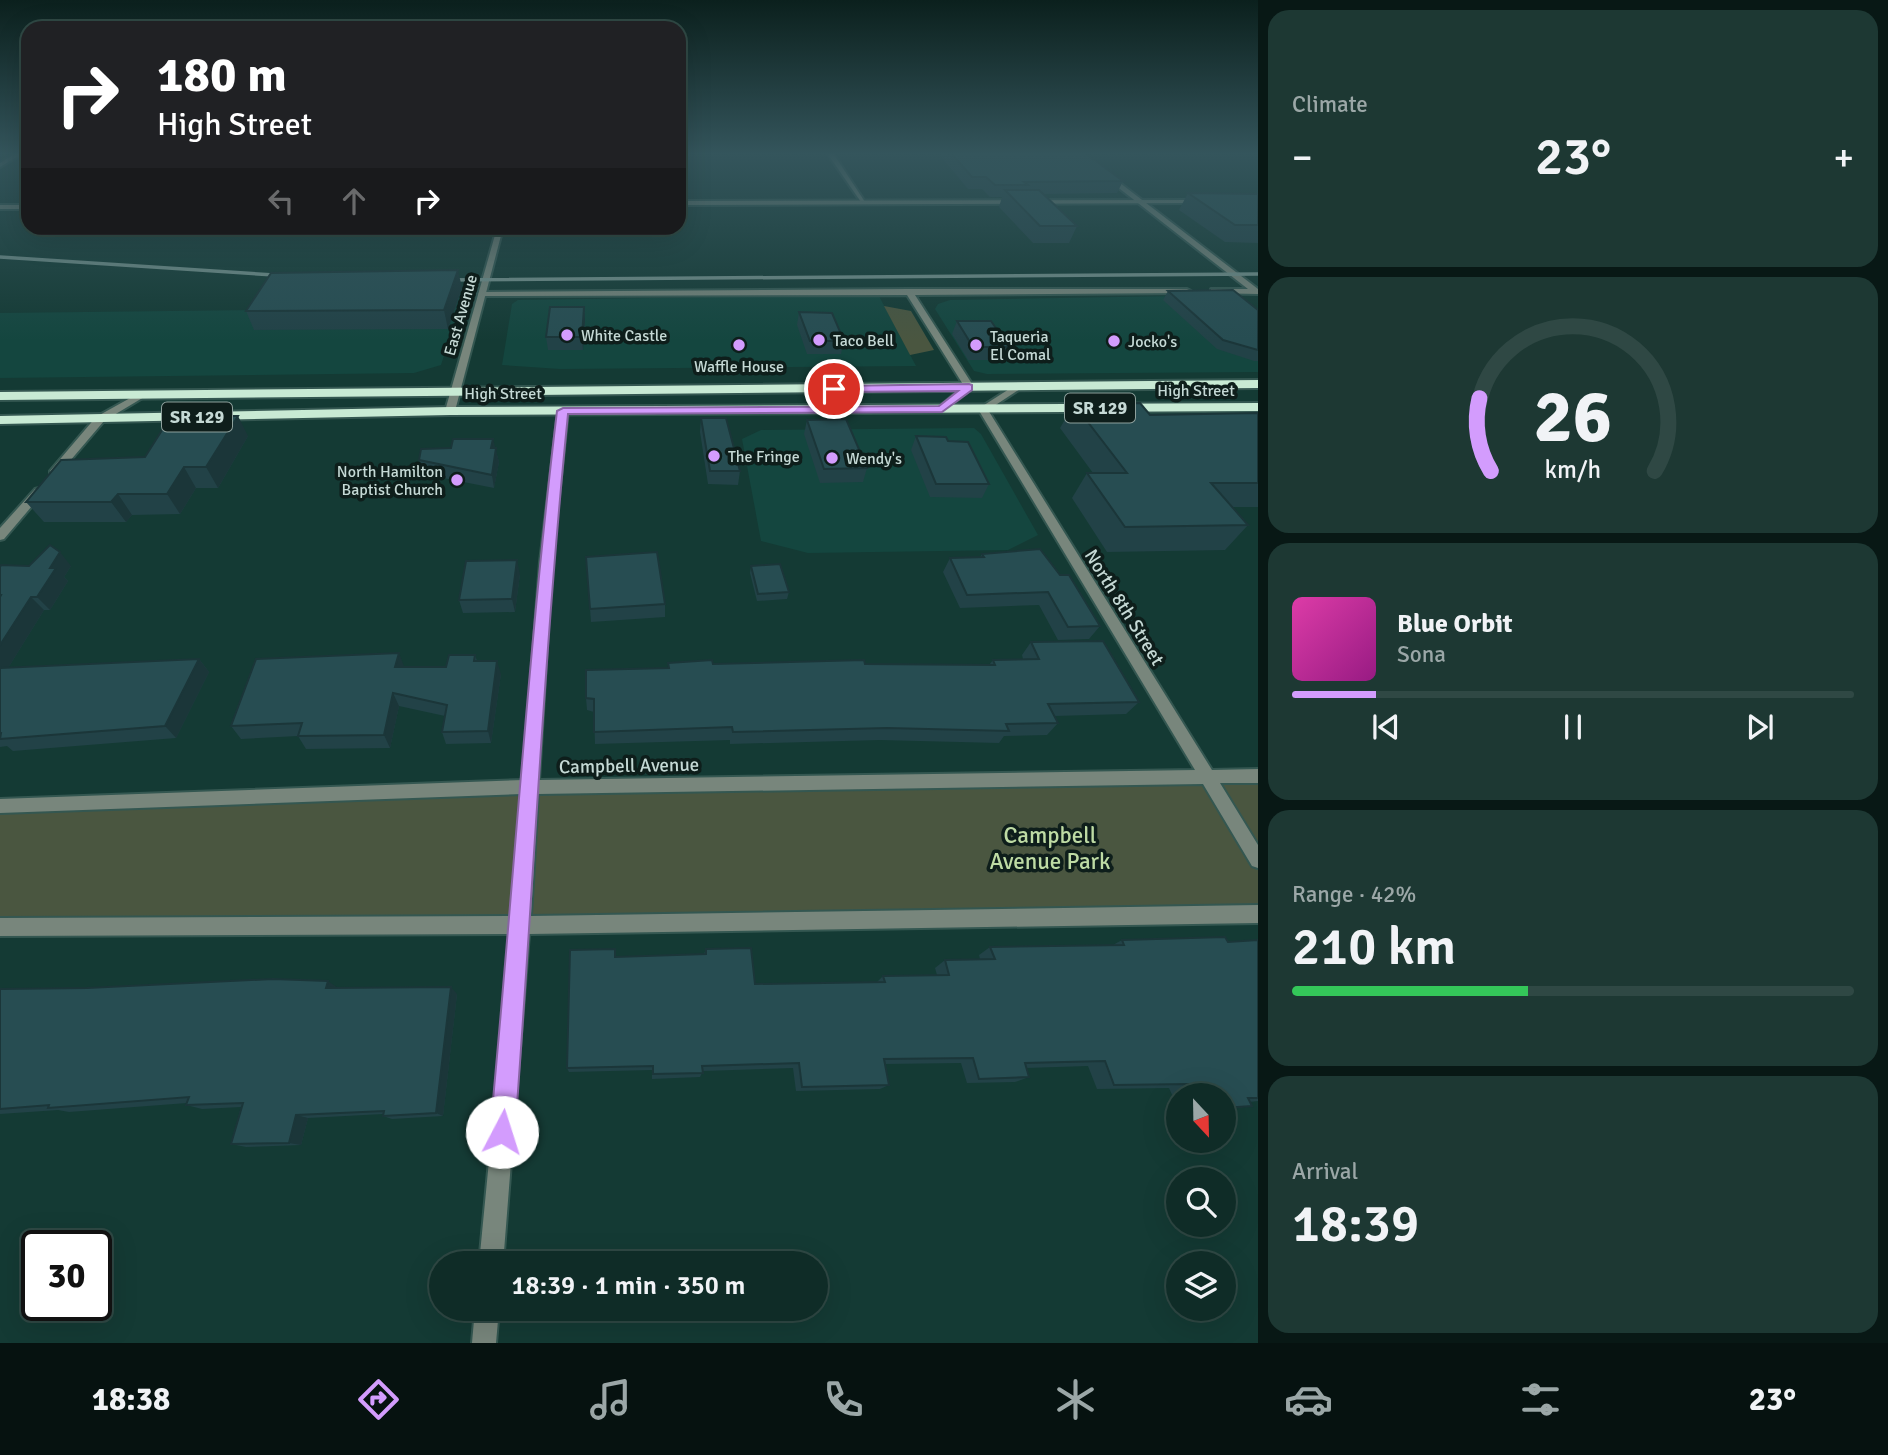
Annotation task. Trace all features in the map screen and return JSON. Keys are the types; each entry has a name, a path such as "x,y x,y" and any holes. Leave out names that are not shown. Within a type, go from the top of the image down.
{"highway":[{"name":"High Street","path":"0,396 1258,384"},
{"name":"High Street","path":"0,420 450,411 1258,407"}],"street":[{"path":"1161,216 1256,292"},
{"name":"East Avenue","path":"450,411 498,235"},
{"path":"482,294 1196,290"},
{"path":"1209,290 1256,292"},
{"path":"909,291 969,387 942,409"},
{"path":"983,409 1017,387"},
{"path":"0,536 100,419 144,394"},
{"name":"North 8th Street","path":"983,409 1258,860"},
{"path":"492,1251 521,925 546,562 563,411"},
{"name":"Campbell Avenue","path":"0,806 531,788 1258,776"},
{"path":"0,927 521,925 1258,914"},
{"path":"484,1343 486,1321"}],"shaded area":[{"path":"466,288 441,365 414,373 0,378 0,313 259,310 273,289"},
{"path":"1235,295 1258,313 1258,372 987,374 974,371 935,309 938,304 950,300"},
{"path":"879,296 916,366 560,369 502,365 512,304 518,300"},
{"path":"974,428 981,434 1038,535 1008,550 808,553 761,541 742,439 761,430"}],"green space":[{"path":"884,306 911,311 934,350 910,355"},
{"name":"Campbell Avenue Park","path":"1258,776 1258,914 0,927 0,806"}],"building":[{"path":"1030,216 1066,216 1077,226 1040,226"},
{"path":"1221,216 1258,216 1258,225 1235,225"},
{"path":"458,270 444,310 246,311 271,273"},
{"path":"1233,290 1258,310 1258,350 1223,340 1168,291"},
{"path":"550,307 584,307 582,337 546,337"},
{"path":"799,312 832,313 844,341 810,341"},
{"path":"957,321 991,321 1009,347 973,347"},
{"path":"1140,403 1150,415 1258,413 1258,483 1211,483 1248,525 1125,527 1087,473 1127,473 1074,404"},
{"path":"171,416 238,416 206,467 184,467 167,494 118,494 111,502 26,502 61,460 145,457"},
{"path":"701,418 726,418 740,471 710,471"},
{"path":"846,419 867,468 824,469 807,420"},
{"path":"916,436 946,437 948,441 968,442 989,484 936,484"},
{"path":"453,439 493,439 491,448 496,448 492,475 419,460 421,449 451,448"},
{"path":"50,545 60,552 50,568 56,568 37,597 31,597 0,645 1,565 29,566"},
{"path":"1040,549 1060,575 1069,575 1100,626 1068,627 1048,592 967,595 950,558 984,557 982,554"},
{"path":"657,552 665,604 590,609 586,557"},
{"path":"517,560 512,599 459,600 466,561"},
{"path":"780,564 789,592 758,594 751,566"},
{"path":"1103,641 1139,702 1048,704 1058,723 1006,724 1009,731 887,728 733,732 732,727 594,732 594,699 586,698 586,670 669,668 668,663 712,660 713,664 864,660 865,664 995,665 993,660 1039,659 1031,642"},
{"path":"399,653 395,667 446,667 449,655 475,655 474,661 497,661 488,731 442,732 447,705 393,693 384,735 298,736 302,723 231,726 256,659"},
{"path":"199,659 165,726 0,739 0,668"},
{"path":"1225,937 1228,942 1258,940 1258,1098 1248,1098 1252,1106 1236,1107 1236,1083 1114,1085 1105,1061 1025,1063 1029,1077 979,1079 973,1058 884,1059 889,1085 802,1087 799,1063 702,1066 703,1073 653,1074 653,1066 567,1068 570,950 615,949 615,957 706,954 706,949 751,948 755,984 885,982 883,976 949,975 945,960 995,959 990,947 1124,945 1122,940"},
{"path":"273,979 328,981 326,988 451,987 436,1113 383,1116 384,1111 296,1115 289,1143 231,1144 243,1103 186,1105 189,1097 0,1109 0,989 87,988"}],"railway":[{"path":"0,257 290,276"},
{"path":"440,280 1258,274"}],"place":[{"name":"White Castle","path":"567,335"},
{"name":"Taco Bell","path":"819,340"},
{"name":"Jocko's","path":"1114,341"},
{"name":"Waffle House","path":"739,345"},
{"name":"Taqueria El Comal","path":"976,345"},
{"name":"The Fringe","path":"714,456"},
{"name":"Wendy's","path":"832,458"},
{"name":"North Hamilton Baptist Church","path":"457,480"}],"route":[{"path":"502,1132 523,897 546,562 563,411 942,409 969,387 834,389"}]}
